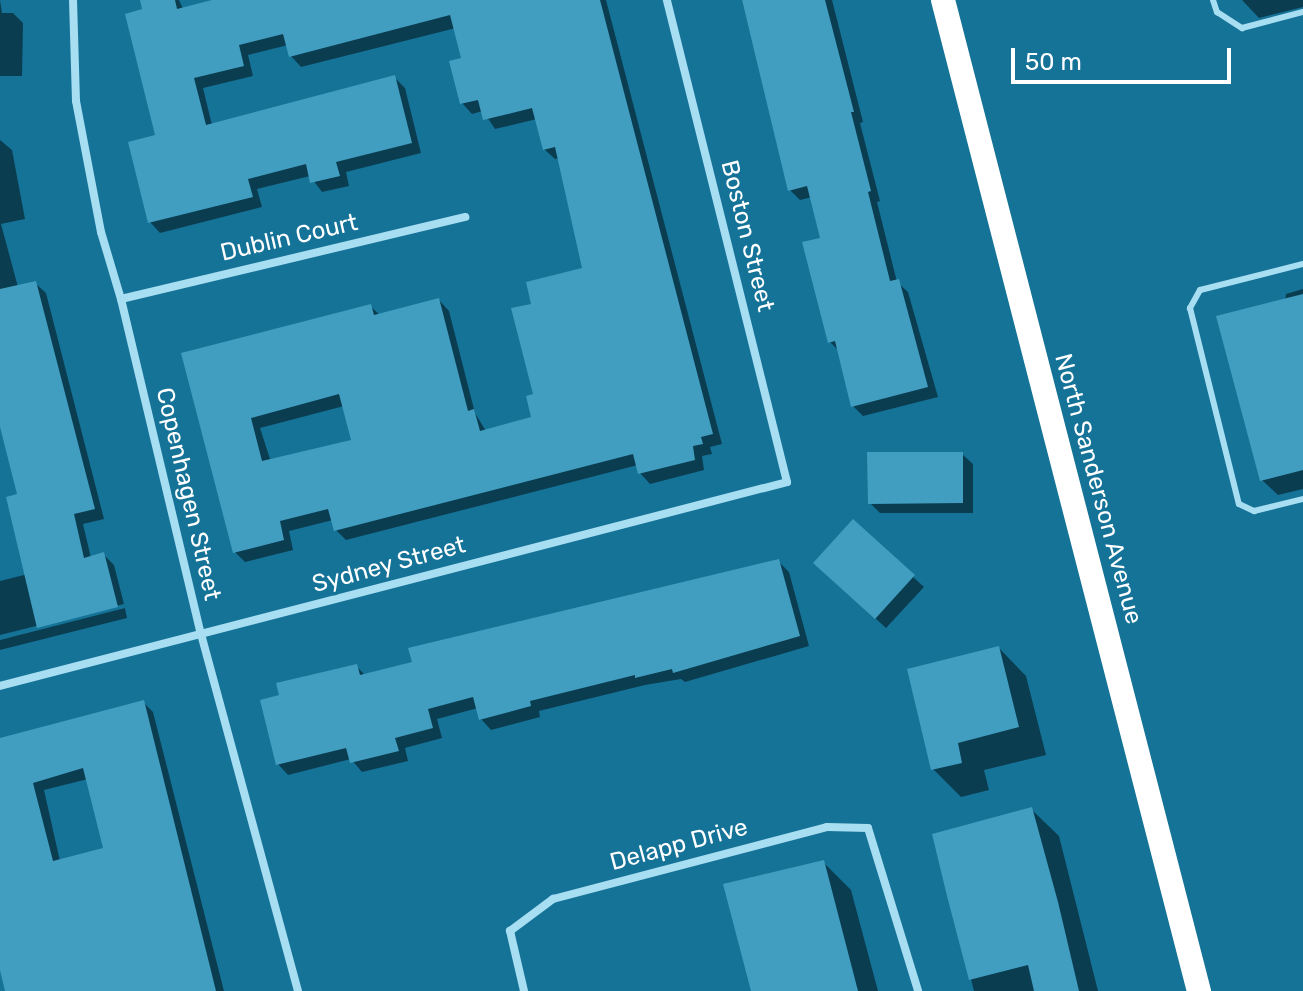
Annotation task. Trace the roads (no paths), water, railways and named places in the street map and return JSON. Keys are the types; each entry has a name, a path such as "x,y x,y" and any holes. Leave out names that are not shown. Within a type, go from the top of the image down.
{"highway":[{"name":"North Sanderson Avenue","path":"943,0 1199,991"}],"street":[{"name":"Copenhagen Street","path":"73,0 76,101 101,232 121,299 201,634 298,991"},
{"name":"Boston Street","path":"667,0 787,482"},
{"name":"Dublin Court","path":"121,299 465,217"},
{"name":"Sydney Street","path":"0,686 787,482"},
{"name":"Delapp Drive","path":"524,991 510,931 553,899 827,827 868,828 918,991"}],"lane":[{"path":"1213,0 1217,12 1242,28 1303,12"},
{"path":"1303,264 1200,290 1190,308 1239,504 1254,511 1303,499"}]}
